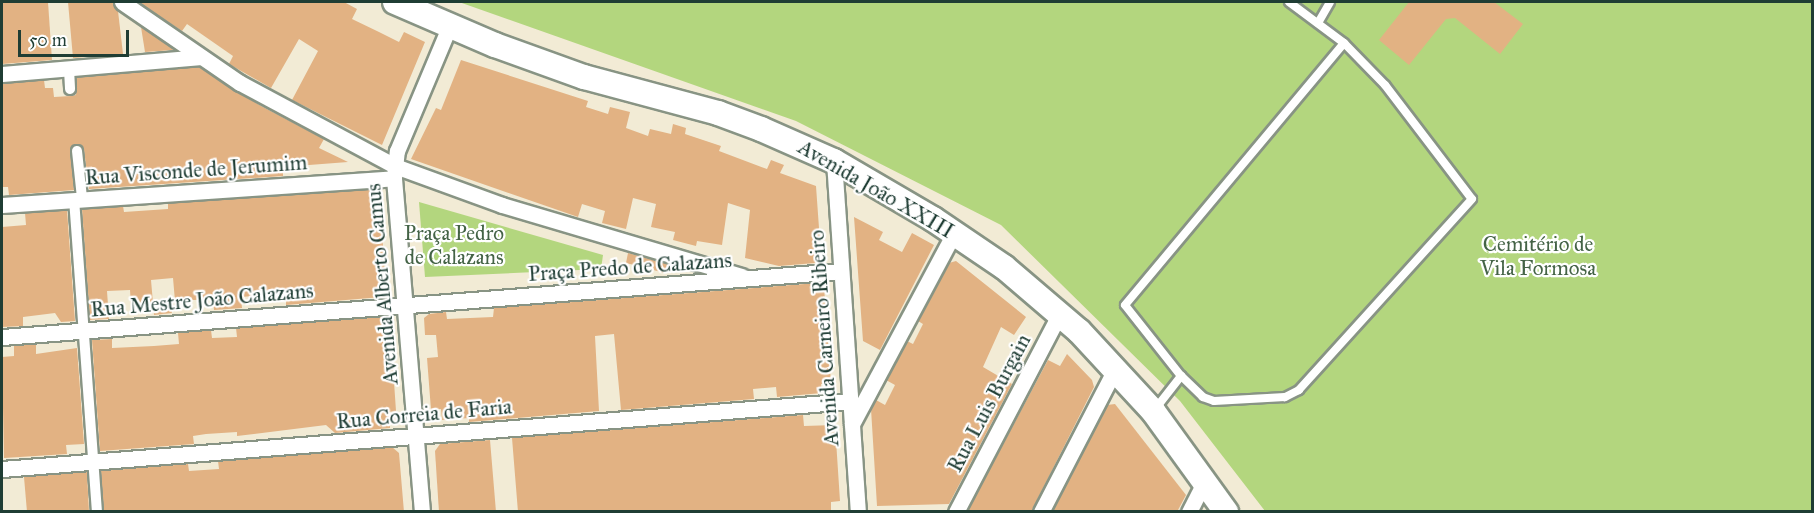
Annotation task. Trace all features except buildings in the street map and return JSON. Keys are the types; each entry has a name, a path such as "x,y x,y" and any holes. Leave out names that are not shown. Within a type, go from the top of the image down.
{"main road":[{"name":"Avenida João XXIII","path":"395,2 449,27 584,77 718,113 834,161 954,233 1004,267 1059,315 1115,369 1153,411 1227,512"}],"street":[{"path":"122,2 201,57 394,172 750,278 840,272"},
{"name":"Avenida Alberto Camus","path":"422,512 394,172 397,151 449,27"},
{"path":"2,74 201,57"},
{"path":"69,69 70,89"},
{"path":"77,151 83,331 97,512"},
{"name":"Avenida Carneiro Ribeiro","path":"834,161 858,512"},
{"name":"Rua Visconde de Jerumim","path":"2,205 394,172"},
{"path":"852,424 954,233"},
{"name":"Praça Predo de Calazans","path":"405,305 750,278"},
{"name":"Rua Mestre João Calazans","path":"2,337 405,305"},
{"name":"Rua Luis Burgain","path":"956,512 1059,315"},
{"path":"1041,512 1115,369"},
{"name":"Rua Correia de Faria","path":"2,469 850,401"},
{"path":"1189,512 1204,483"}],"lane":[{"path":"1289,2 1344,43 1431,141 1472,199 1299,390 1285,397 1214,401 1203,397 1181,376 1125,305 1344,43"},
{"path":"1318,23 1330,2"},
{"path":"1153,411 1181,376"}],"green space":[{"name":"Cemitério de Vila Formosa","path":"459,2 1812,2 1812,511 1265,511 1180,401 1001,225 796,121"},
{"name":"Praça Pedro de Calazans","path":"419,202 603,255 601,269 425,277"}]}
